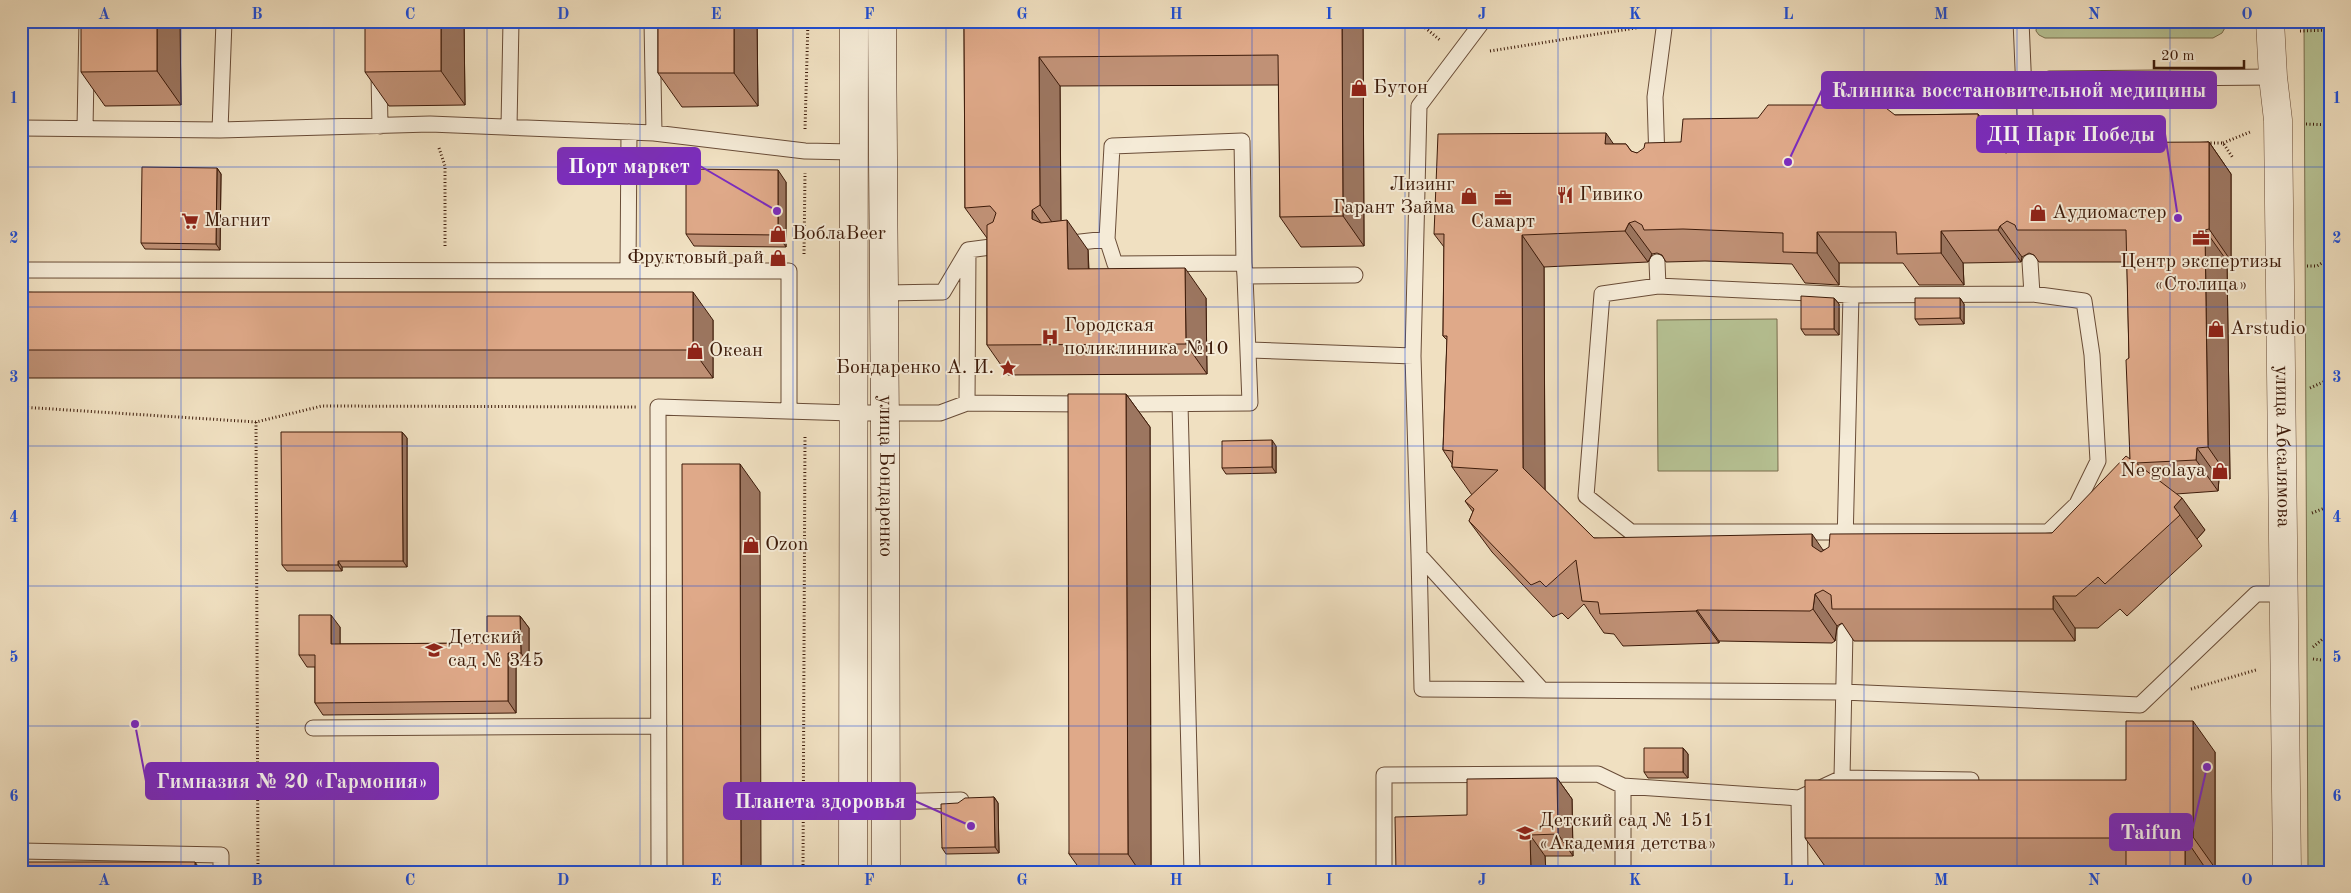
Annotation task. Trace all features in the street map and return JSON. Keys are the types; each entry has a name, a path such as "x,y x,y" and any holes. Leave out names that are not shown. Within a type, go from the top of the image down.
{"street":[{"name":"улица Бондаренко","path":"853,872 852,413 854,21"},
{"name":"улица Бондаренко","path":"882,21 886,293 883,413 886,872"},
{"name":"улица Абсалямова","path":"2270,21 2273,77 2278,120 2287,872"}],"lane":[{"path":"85,128 87,21"},
{"path":"220,130 224,21"},
{"path":"509,127 512,21"},
{"path":"652,21 654,132"},
{"path":"1483,21 1459,56 1419,106 1413,356 1422,689 1843,692 2140,705 2256,594 2285,594"},
{"path":"2021,21 2028,175"},
{"path":"1658,175 1655,98 1665,22"},
{"path":"379,59 380,126"},
{"path":"2049,80 2273,77"},
{"path":"21,128 220,130 430,124 654,132 805,150 854,152"},
{"path":"628,270 630,132"},
{"path":"1127,404 1250,403 1250,350 1245,270 1242,141 1112,146 1107,239 1115,264 1245,270 1355,275"},
{"path":"1061,244 1107,239"},
{"path":"968,250 1008,245"},
{"path":"886,293 943,292 968,250"},
{"path":"967,403 968,250"},
{"path":"1657,262 1658,286"},
{"path":"2030,262 2032,294"},
{"path":"21,270 790,271 789,411"},
{"path":"1658,286 1851,295 2032,294 2084,301 2092,355 2098,461 2077,504 2048,532 1845,534 1631,532 1586,496 1602,294 1658,286"},
{"path":"1844,558 1851,295"},
{"path":"1250,350 1413,356"},
{"path":"659,872 658,407 852,413 940,413 967,403 1099,404"},
{"path":"1180,404 1192,872"},
{"path":"1419,556 1542,690"},
{"path":"1842,778 1845,630"},
{"path":"313,728 659,726"},
{"path":"1384,872 1384,775 1598,774 1623,786 1799,798 1842,778 1990,780"},
{"path":"1623,786 1623,870 1625,872"},
{"path":"1799,798 1800,872"},
{"path":"886,802 961,800"},
{"path":"21,851 221,855 221,872"}],"path":[{"path":"804,256 808,21"},
{"path":"1417,21 1459,56 1665,22"},
{"path":"2297,31 2330,30"},
{"path":"430,124 445,166 445,270"},
{"path":"2204,144 2223,143 2232,158"},
{"path":"21,407 256,422 322,406 658,407"},
{"path":"803,872 805,411"},
{"path":"256,422 258,872"},
{"path":"2185,691 2256,670"}],"green space":[{"path":"2037,21 2224,21 2226,26 2222,33 2213,38 2045,38 2036,31"},
{"path":"2304,21 2330,21 2330,872 2308,872"},
{"path":"1777,319 1778,471 1658,471 1657,320"}],"building":[{"path":"81,21 157,21 157,71 81,72"},
{"path":"365,21 441,21 441,71 365,72"},
{"path":"658,21 734,21 734,73 658,73"},
{"path":"964,21 1342,21 1343,216 1280,217 1278,55 1039,57 1040,205 1032,210 1032,219 1041,223 1067,220 1068,269 1185,268 1186,344 987,345 987,225 993,222 996,213 990,206 965,208"},
{"path":"1768,105 1882,105 1895,115 1978,114 1980,143 1996,143 1998,149 2006,153 2011,151 2015,143 2209,142 2209,229 2205,230 2208,447 2197,448 2196,460 2136,463 2182,498 2174,507 2180,515 2105,584 2098,577 2076,596 2053,596 2053,609 1832,609 1831,595 1823,590 1815,594 1813,609 1810,611 1697,610 1600,614 1598,602 1582,601 1576,560 1546,587 1540,581 1531,585 1469,521 1474,509 1465,501 1498,470 1452,467 1453,451 1443,450 1447,336 1443,336 1444,234 1434,234 1438,134 1606,133 1605,144 1626,144 1631,151 1637,153 1644,148 1645,143 1681,142 1683,119 1758,118","holes":["1635,221 1642,225 1644,230 1683,229 1783,233 1783,252 1817,253 1817,232 1896,232 1897,254 1941,253 1941,231 1998,230 2007,221 2015,225 2017,230 2126,230 2129,358 2126,360 2130,459 2126,456 2052,533 1830,534 1829,547 1821,552 1812,546 1812,534 1594,538 1523,468 1522,235 1625,231 1629,223"]},
{"path":"142,167 217,168 216,244 141,243"},
{"path":"686,169 778,170 778,235 686,234"},
{"path":"21,292 693,292 693,350 21,350"},
{"path":"1801,296 1834,298 1834,329 1801,329"},
{"path":"1915,298 1960,298 1960,318 1915,319"},
{"path":"1068,394 1126,394 1128,854 1069,854"},
{"path":"281,432 402,432 403,561 338,561 338,565 282,565"},
{"path":"1272,440 1272,467 1222,468 1222,441"},
{"path":"682,464 740,464 741,872 683,872"},
{"path":"299,615 331,615 331,644 487,643 487,616 520,616 521,653 508,653 508,701 315,703 315,655 299,655"},
{"path":"2126,721 2193,721 2193,837 2185,838 2185,872 2126,872 2126,838 1805,838 1805,780 2126,780"},
{"path":"1644,748 1683,748 1683,772 1644,772"},
{"path":"1557,778 1558,834 1530,835 1531,872 1396,872 1395,817 1467,815 1467,779"},
{"path":"994,797 995,847 942,848 941,804 958,803 965,798"},
{"path":"21,862 195,862 195,872 21,872"}],"place":[{"name":"Бутон","path":"1359,88"},
{"name":"Клиника восстановительной медицины","path":"1788,162"},
{"name":"Гивико","path":"1565,195"},
{"name":"Лизинг Гарант Займа","path":"1469,196"},
{"name":"Самарт","path":"1503,198"},
{"name":"Порт маркет","path":"777,211"},
{"name":"Аудиомастер","path":"2038,213"},
{"name":"ДЦ Парк Победы","path":"2178,218"},
{"name":"Магнит","path":"190,221"},
{"name":"ВоблаBeer","path":"778,234"},
{"name":"Центр экспертизы «Столица»","path":"2201,238"},
{"name":"Фруктовый рай","path":"778,258"},
{"name":"Arstudio","path":"2216,329"},
{"name":"Городская поликлиника №10","path":"1050,337"},
{"name":"Океан","path":"695,351"},
{"name":"Бондаренко А. И.","path":"1008,368"},
{"name":"Ne golaya","path":"2220,471"},
{"name":"Ozon","path":"751,545"},
{"name":"Детский сад № 345","path":"434,650"},
{"name":"Гимназия № 20 «Гармония»","path":"135,724"},
{"name":"Taifun","path":"2207,767"},
{"name":"Планета здоровья","path":"971,826"},
{"name":"Детский сад № 151 «Академия детства»","path":"1525,833"}]}
